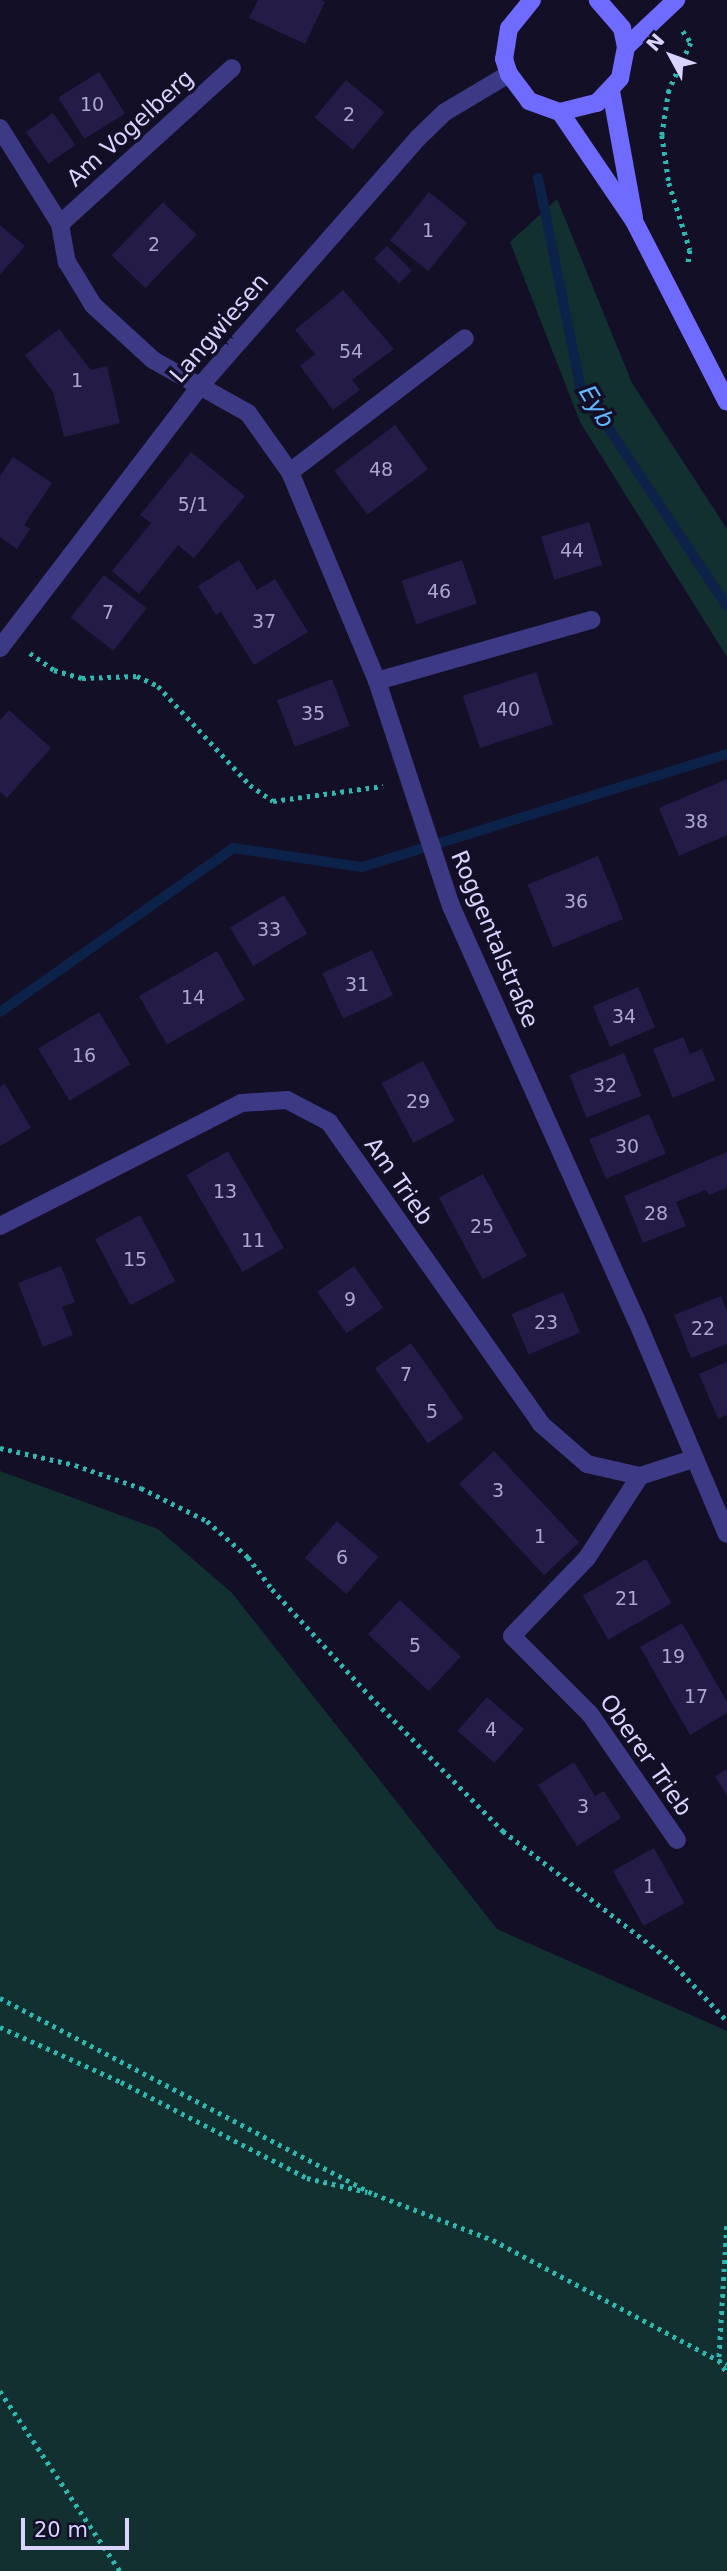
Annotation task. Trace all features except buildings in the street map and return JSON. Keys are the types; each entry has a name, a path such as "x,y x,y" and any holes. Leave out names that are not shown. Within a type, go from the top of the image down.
{"main road":[{"path":"532,0 517,7 505,43 509,74 529,101 560,112 588,107 611,91 622,70 626,47 622,28 598,0"},
{"path":"626,47 672,4"},
{"path":"611,91 634,221"},
{"path":"560,112 634,221 727,402"}],"street":[{"name":"Am Vogelberg","path":"60,224 232,68"},
{"name":"Langwiesen","path":"4,643 201,385 418,138 445,112 509,74"},
{"name":"Am Vogelberg","path":"0,128 60,224 67,262 93,305 153,360 201,385"},
{"path":"290,472 465,338"},
{"name":"Roggentalstraße","path":"201,385 248,412 290,472 377,681 439,870 727,1534"},
{"path":"377,681 591,620"},
{"name":"Am Trieb","path":"0,1226 241,1103 287,1100 328,1122 541,1424 587,1464 640,1476"},
{"path":"640,1476 693,1459"},
{"name":"Oberer Trieb","path":"640,1476 587,1558 512,1636 590,1714 677,1840"}],"path":[{"path":"672,4 691,43 669,90 662,135 670,183 690,250 682,319"},
{"path":"4,643 54,670 82,678 137,676 158,686 250,785 273,801 408,782"},
{"path":"0,1448 141,1488 208,1521 248,1557 272,1589 370,1696 503,1831 670,1960 727,2021"},
{"path":"0,1998 374,2194 493,2240 727,2365"},
{"path":"0,2027 121,2082 307,2178 374,2194"},
{"path":"727,2226 719,2360 727,2373"},
{"path":"0,2391 120,2571"}],"green space":[{"path":"557,199 632,383 727,529 727,657 580,422 510,242"},
{"path":"0,1471 158,1529 232,1593 497,1929 727,2031 727,2571 0,2571"}],"waterway":[{"name":"Eyb","path":"538,178 580,385 727,606"},
{"path":"0,1012 233,848 362,867 727,754"}]}
